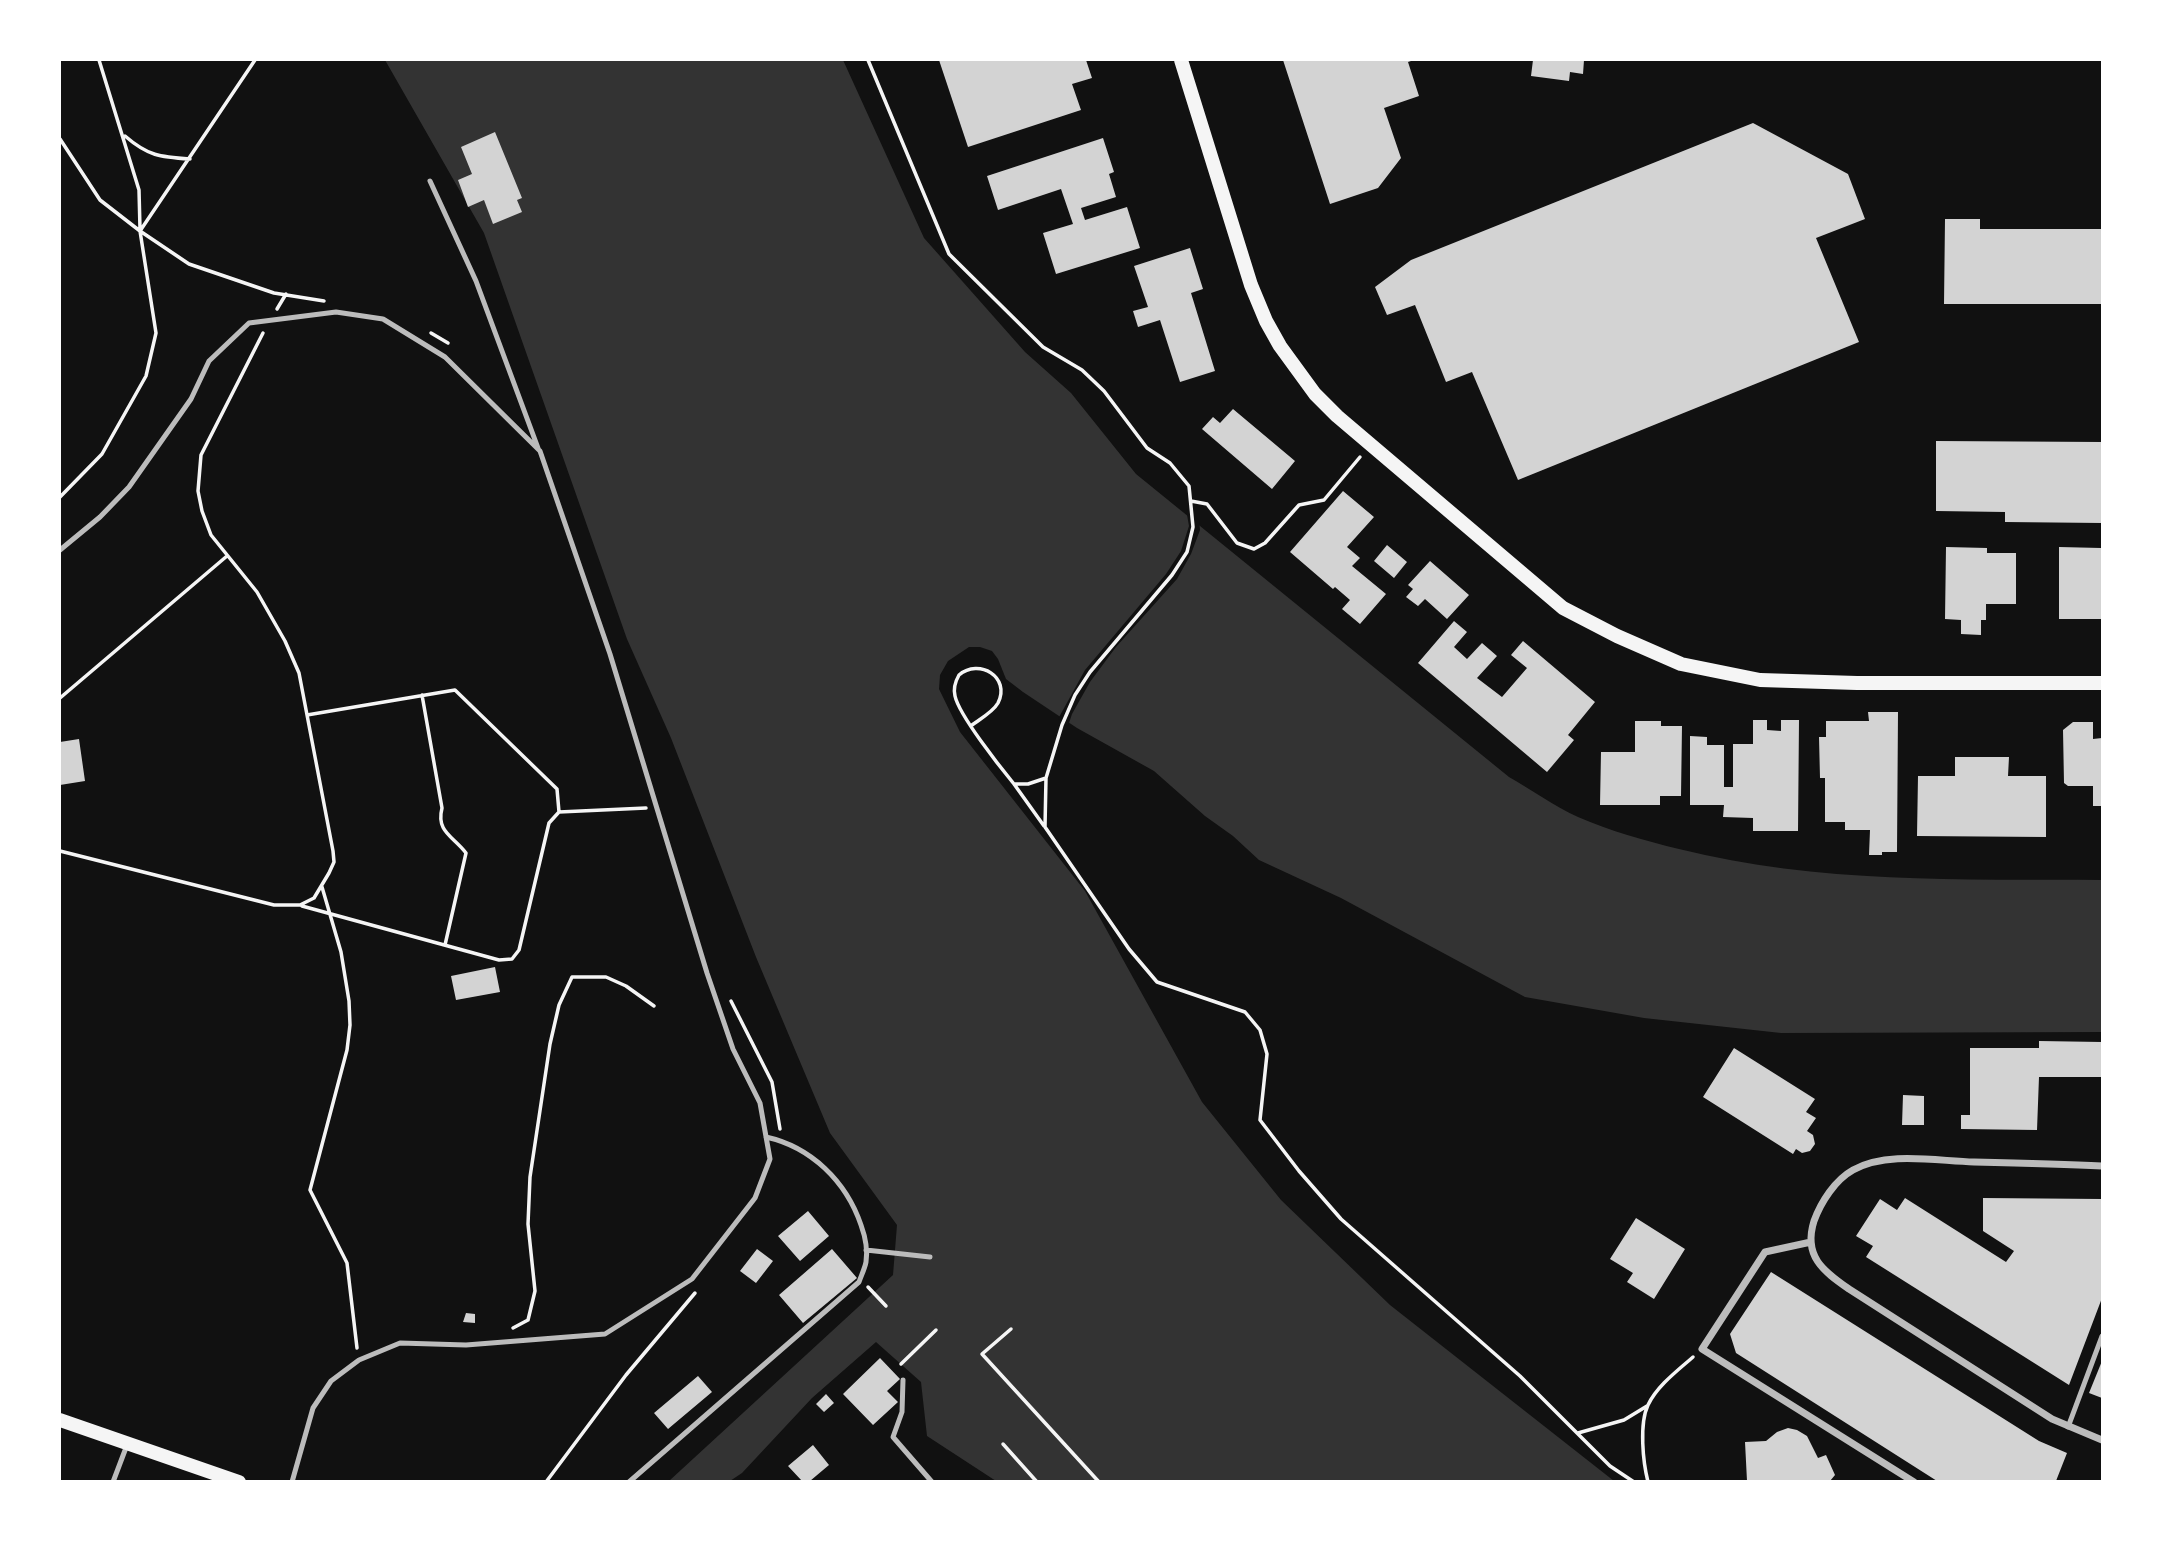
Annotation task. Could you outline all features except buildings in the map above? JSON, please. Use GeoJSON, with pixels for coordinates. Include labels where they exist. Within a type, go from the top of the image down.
{"type":"FeatureCollection","features":[{"type":"Feature","properties":{"kind":"main road"},"geometry":{"type":"LineString","coordinates":[[1181,60],[1239,248],[1266,321],[1280,346],[1315,394],[1337,416],[1563,607],[1618,636],[1681,664],[1760,680],[1857,683],[2102,683]]}},
{"type":"Feature","properties":{"kind":"main road"},"geometry":{"type":"LineString","coordinates":[[60,1420],[129,1441],[239,1482]]}},
{"type":"Feature","properties":{"kind":"street"},"geometry":{"type":"LineString","coordinates":[[2102,1166],[1901,1159],[1867,1165],[1852,1171],[1837,1183],[1826,1197],[1811,1231],[1814,1257],[1832,1278],[2068,1427],[2102,1440]]}},
{"type":"Feature","properties":{"kind":"street"},"geometry":{"type":"LineString","coordinates":[[1811,1242],[1765,1252],[1702,1349],[1914,1482]]}},
{"type":"Feature","properties":{"kind":"lane"},"geometry":{"type":"LineString","coordinates":[[292,1482],[313,1408],[331,1381],[359,1360],[400,1342],[466,1345],[605,1334],[692,1279],[755,1198],[770,1159],[760,1104],[733,1049],[610,654],[540,451],[476,281],[430,181]]}},
{"type":"Feature","properties":{"kind":"lane"},"geometry":{"type":"LineString","coordinates":[[60,550],[100,517],[129,488],[191,399],[209,361],[249,323],[336,312],[383,319],[445,357],[540,451]]}},
{"type":"Feature","properties":{"kind":"lane"},"geometry":{"type":"LineString","coordinates":[[629,1482],[859,1282],[866,1261],[866,1240],[856,1211],[839,1183],[808,1154],[780,1140],[766,1137]]}},
{"type":"Feature","properties":{"kind":"lane"},"geometry":{"type":"LineString","coordinates":[[866,1250],[930,1257]]}},
{"type":"Feature","properties":{"kind":"lane"},"geometry":{"type":"LineString","coordinates":[[2068,1427],[2102,1336]]}},
{"type":"Feature","properties":{"kind":"lane"},"geometry":{"type":"LineString","coordinates":[[903,1380],[902,1412],[893,1437],[932,1482]]}},
{"type":"Feature","properties":{"kind":"lane"},"geometry":{"type":"LineString","coordinates":[[113,1482],[129,1441]]}},
{"type":"Feature","properties":{"kind":"path"},"geometry":{"type":"LineString","coordinates":[[60,497],[102,454],[145,376],[156,333],[139,231],[139,190],[99,60]]}},
{"type":"Feature","properties":{"kind":"path"},"geometry":{"type":"LineString","coordinates":[[139,231],[255,60]]}},
{"type":"Feature","properties":{"kind":"path"},"geometry":{"type":"LineString","coordinates":[[868,60],[949,254],[1043,346],[1082,370],[1104,391],[1147,448],[1170,463],[1189,485],[1193,527],[1187,552],[1172,575],[1090,672],[1075,695],[1046,778],[1045,827]]}},
{"type":"Feature","properties":{"kind":"path"},"geometry":{"type":"LineString","coordinates":[[122,134],[142,150],[165,157],[190,159]]}},
{"type":"Feature","properties":{"kind":"path"},"geometry":{"type":"LineString","coordinates":[[60,139],[100,200],[139,231],[189,264],[286,294],[324,301]]}},
{"type":"Feature","properties":{"kind":"path"},"geometry":{"type":"LineString","coordinates":[[286,294],[205,448],[198,472],[198,491],[211,535],[257,592],[285,641],[299,673],[334,862],[314,898],[300,905]]}},
{"type":"Feature","properties":{"kind":"path"},"geometry":{"type":"LineString","coordinates":[[430,332],[451,345]]}},
{"type":"Feature","properties":{"kind":"path"},"geometry":{"type":"LineString","coordinates":[[1191,501],[1207,504],[1237,543],[1254,550],[1265,543],[1299,505],[1324,500],[1371,445]]}},
{"type":"Feature","properties":{"kind":"path"},"geometry":{"type":"LineString","coordinates":[[61,697],[227,556]]}},
{"type":"Feature","properties":{"kind":"path"},"geometry":{"type":"LineString","coordinates":[[972,725],[998,703],[1001,689],[996,675],[981,668],[964,670],[959,675],[954,688],[958,705],[972,725],[1014,784],[1045,827],[1129,949],[1157,982],[1245,1012],[1260,1030],[1267,1061],[1260,1120],[1299,1171],[1341,1219],[1520,1376],[1609,1466],[1634,1482]]}},
{"type":"Feature","properties":{"kind":"path"},"geometry":{"type":"LineString","coordinates":[[307,715],[455,690],[557,789],[559,812]]}},
{"type":"Feature","properties":{"kind":"path"},"geometry":{"type":"LineString","coordinates":[[422,695],[443,808],[440,819],[447,835],[466,853],[445,946]]}},
{"type":"Feature","properties":{"kind":"path"},"geometry":{"type":"LineString","coordinates":[[1014,784],[1028,784],[1046,778]]}},
{"type":"Feature","properties":{"kind":"path"},"geometry":{"type":"LineString","coordinates":[[60,851],[274,905],[300,905],[499,960],[512,958],[519,950],[549,823],[559,812],[657,808]]}},
{"type":"Feature","properties":{"kind":"path"},"geometry":{"type":"LineString","coordinates":[[322,887],[341,951],[350,1025],[310,1190],[347,1263],[359,1360]]}},
{"type":"Feature","properties":{"kind":"path"},"geometry":{"type":"LineString","coordinates":[[487,1343],[528,1320],[535,1291],[528,1224],[530,1177],[550,1044],[559,1005],[572,977],[606,977],[626,986],[654,1006]]}},
{"type":"Feature","properties":{"kind":"path"},"geometry":{"type":"LineString","coordinates":[[729,996],[772,1082],[780,1140]]}},
{"type":"Feature","properties":{"kind":"path"},"geometry":{"type":"LineString","coordinates":[[867,1286],[886,1306]]}},
{"type":"Feature","properties":{"kind":"path"},"geometry":{"type":"LineString","coordinates":[[546,1482],[626,1375],[697,1290]]}},
{"type":"Feature","properties":{"kind":"path"},"geometry":{"type":"LineString","coordinates":[[1011,1329],[982,1354],[1100,1482]]}},
{"type":"Feature","properties":{"kind":"path"},"geometry":{"type":"LineString","coordinates":[[901,1364],[936,1330]]}},
{"type":"Feature","properties":{"kind":"path"},"geometry":{"type":"LineString","coordinates":[[1578,1433],[1624,1420],[1647,1406],[1662,1385],[1702,1349]]}},
{"type":"Feature","properties":{"kind":"path"},"geometry":{"type":"LineString","coordinates":[[1647,1406],[1643,1440],[1648,1482]]}},
{"type":"Feature","properties":{"kind":"path"},"geometry":{"type":"LineString","coordinates":[[1003,1444],[1037,1482]]}},
{"type":"Feature","properties":{"kind":"shaded area"},"geometry":{"type":"Polygon","coordinates":[[[385,60],[843,60],[924,238],[1025,352],[1071,393],[1136,474],[1509,777],[1569,813],[1603,827],[1654,843],[1731,860],[1837,874],[1890,877],[2102,880],[2102,1032],[1781,1033],[1644,1018],[1525,997],[1341,898],[1259,860],[1154,771],[1077,728],[1006,679],[992,651],[969,647],[948,661],[940,675],[939,689],[960,732],[1085,891],[1202,1102],[1281,1200],[1390,1305],[1614,1481],[996,1481],[927,1436],[921,1382],[876,1342],[812,1398],[742,1473],[730,1481],[669,1481],[893,1275],[897,1225],[830,1133],[756,957],[671,738],[627,639],[484,233],[385,60]]]}},
{"type":"Feature","properties":{"kind":"pier"},"geometry":{"type":"Polygon","coordinates":[[[1186,509],[1199,520],[1200,530],[1191,554],[1177,579],[1116,647],[1090,682],[1068,726],[1058,719],[1085,670],[1166,574],[1181,551],[1189,526],[1186,509]]]}}]}
